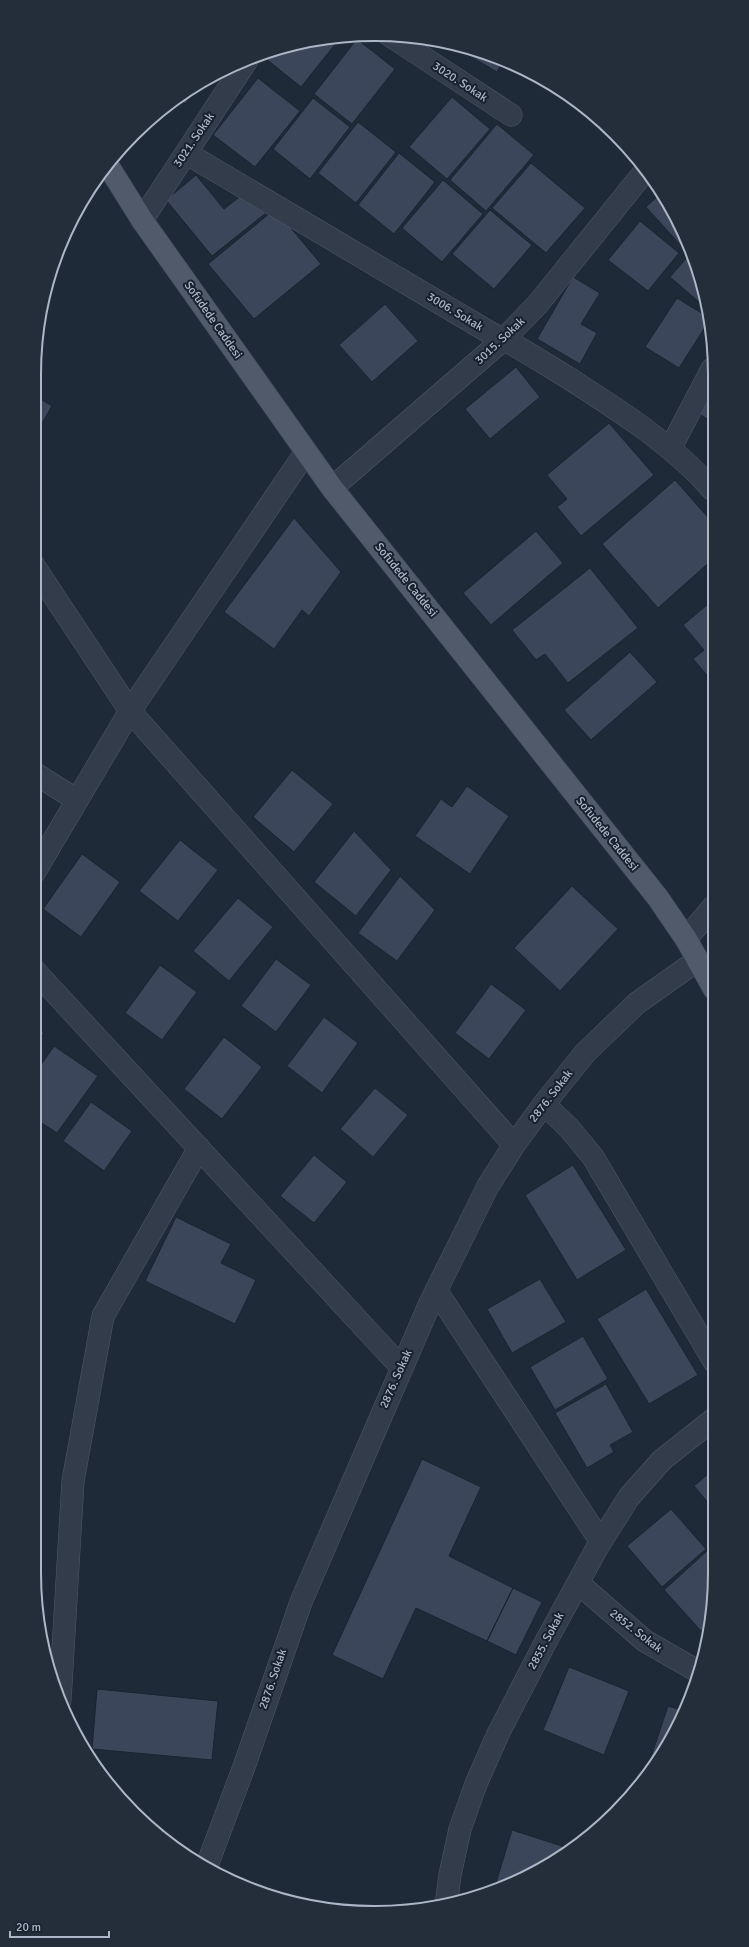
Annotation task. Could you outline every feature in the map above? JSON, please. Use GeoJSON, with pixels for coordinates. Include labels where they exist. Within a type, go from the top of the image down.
{"type":"FeatureCollection","features":[{"type":"Feature","properties":{"kind":"main road","name":"Sofudede Caddesi"},"geometry":{"type":"LineString","coordinates":[[111,170],[142,220],[332,488],[658,898],[686,939],[708,978]]}},
{"type":"Feature","properties":{"kind":"street","name":"3020. Sokak"},"geometry":{"type":"LineString","coordinates":[[400,42],[511,115]]}},
{"type":"Feature","properties":{"kind":"street","name":"3021. Sokak"},"geometry":{"type":"LineString","coordinates":[[142,220],[241,69]]}},
{"type":"Feature","properties":{"kind":"street","name":"3006. Sokak"},"geometry":{"type":"LineString","coordinates":[[186,153],[504,339],[627,415],[708,481]]}},
{"type":"Feature","properties":{"kind":"street","name":"3015. Sokak"},"geometry":{"type":"LineString","coordinates":[[332,488],[504,339],[537,305],[641,174]]}},
{"type":"Feature","properties":{"kind":"street"},"geometry":{"type":"LineString","coordinates":[[670,449],[708,377]]}},
{"type":"Feature","properties":{"kind":"street"},"geometry":{"type":"LineString","coordinates":[[41,861],[130,711],[306,452]]}},
{"type":"Feature","properties":{"kind":"street"},"geometry":{"type":"LineString","coordinates":[[41,577],[130,711],[514,1146]]}},
{"type":"Feature","properties":{"kind":"street"},"geometry":{"type":"LineString","coordinates":[[41,777],[77,800]]}},
{"type":"Feature","properties":{"kind":"street"},"geometry":{"type":"LineString","coordinates":[[686,939],[708,913]]}},
{"type":"Feature","properties":{"kind":"street","name":"2876. Sokak"},"geometry":{"type":"LineString","coordinates":[[209,1861],[245,1764],[300,1602],[401,1367],[436,1290],[488,1186],[544,1104],[585,1054],[637,1003],[698,960]]}},
{"type":"Feature","properties":{"kind":"street"},"geometry":{"type":"LineString","coordinates":[[41,978],[401,1367]]}},
{"type":"Feature","properties":{"kind":"street"},"geometry":{"type":"LineString","coordinates":[[544,1104],[569,1128],[593,1157],[708,1353]]}},
{"type":"Feature","properties":{"kind":"street"},"geometry":{"type":"LineString","coordinates":[[61,1685],[73,1481],[103,1316],[199,1148]]}},
{"type":"Feature","properties":{"kind":"street"},"geometry":{"type":"LineString","coordinates":[[436,1290],[601,1542]]}},
{"type":"Feature","properties":{"kind":"street","name":"2855. Sokak"},"geometry":{"type":"LineString","coordinates":[[447,1898],[450,1875],[460,1829],[476,1784],[498,1734],[578,1583],[629,1497],[662,1460],[708,1424]]}},
{"type":"Feature","properties":{"kind":"street","name":"2852. Sokak"},"geometry":{"type":"LineString","coordinates":[[578,1583],[645,1641],[694,1669]]}},
{"type":"Feature","properties":{"kind":"building"},"geometry":{"type":"Polygon","coordinates":[[[355,42],[360,42],[395,69],[352,124],[314,94],[355,42]]]}},
{"type":"Feature","properties":{"kind":"building"},"geometry":{"type":"Polygon","coordinates":[[[336,44],[301,87],[266,59],[309,47],[336,44]]]}},
{"type":"Feature","properties":{"kind":"building"},"geometry":{"type":"Polygon","coordinates":[[[466,54],[501,66],[497,72],[466,54]]]}},
{"type":"Feature","properties":{"kind":"building"},"geometry":{"type":"Polygon","coordinates":[[[258,78],[300,111],[255,167],[213,135],[258,78]]]}},
{"type":"Feature","properties":{"kind":"building"},"geometry":{"type":"Polygon","coordinates":[[[192,95],[185,104],[182,102],[192,95]]]}},
{"type":"Feature","properties":{"kind":"building"},"geometry":{"type":"Polygon","coordinates":[[[452,97],[490,129],[447,179],[409,147],[452,97]]]}},
{"type":"Feature","properties":{"kind":"building"},"geometry":{"type":"Polygon","coordinates":[[[313,98],[350,127],[310,179],[273,149],[313,98]]]}},
{"type":"Feature","properties":{"kind":"building"},"geometry":{"type":"Polygon","coordinates":[[[358,122],[396,152],[356,203],[318,173],[358,122]]]}},
{"type":"Feature","properties":{"kind":"building"},"geometry":{"type":"Polygon","coordinates":[[[497,124],[534,155],[486,211],[450,180],[497,124]]]}},
{"type":"Feature","properties":{"kind":"building"},"geometry":{"type":"Polygon","coordinates":[[[399,153],[435,182],[394,234],[358,205],[399,153]]]}},
{"type":"Feature","properties":{"kind":"building"},"geometry":{"type":"Polygon","coordinates":[[[531,163],[585,208],[546,253],[492,208],[531,163]]]}},
{"type":"Feature","properties":{"kind":"building"},"geometry":{"type":"Polygon","coordinates":[[[196,175],[224,209],[247,191],[266,213],[212,256],[166,200],[196,175]]]}},
{"type":"Feature","properties":{"kind":"building"},"geometry":{"type":"Polygon","coordinates":[[[443,180],[483,214],[442,262],[402,228],[443,180]]]}},
{"type":"Feature","properties":{"kind":"building"},"geometry":{"type":"Polygon","coordinates":[[[657,197],[674,227],[684,248],[646,207],[657,197]]]}},
{"type":"Feature","properties":{"kind":"building"},"geometry":{"type":"Polygon","coordinates":[[[275,209],[321,264],[254,319],[208,264],[275,209]]]}},
{"type":"Feature","properties":{"kind":"building"},"geometry":{"type":"Polygon","coordinates":[[[490,210],[532,245],[494,289],[452,254],[490,210]]]}},
{"type":"Feature","properties":{"kind":"building"},"geometry":{"type":"Polygon","coordinates":[[[640,221],[679,253],[648,291],[608,260],[640,221]]]}},
{"type":"Feature","properties":{"kind":"building"},"geometry":{"type":"Polygon","coordinates":[[[687,258],[701,303],[670,277],[687,258]]]}},
{"type":"Feature","properties":{"kind":"building"},"geometry":{"type":"Polygon","coordinates":[[[573,277],[600,293],[581,324],[597,333],[580,364],[537,339],[573,277]]]}},
{"type":"Feature","properties":{"kind":"building"},"geometry":{"type":"Polygon","coordinates":[[[677,298],[703,314],[705,328],[679,368],[645,347],[677,298]]]}},
{"type":"Feature","properties":{"kind":"building"},"geometry":{"type":"Polygon","coordinates":[[[385,304],[418,341],[372,382],[339,345],[385,304]]]}},
{"type":"Feature","properties":{"kind":"building"},"geometry":{"type":"Polygon","coordinates":[[[516,367],[540,397],[490,439],[465,409],[516,367]]]}},
{"type":"Feature","properties":{"kind":"building"},"geometry":{"type":"Polygon","coordinates":[[[708,391],[708,420],[696,412],[708,391]]]}},
{"type":"Feature","properties":{"kind":"building"},"geometry":{"type":"Polygon","coordinates":[[[41,399],[52,406],[41,425],[41,399]]]}},
{"type":"Feature","properties":{"kind":"building"},"geometry":{"type":"Polygon","coordinates":[[[609,423],[654,475],[581,536],[557,507],[567,499],[547,475],[609,423]]]}},
{"type":"Feature","properties":{"kind":"building"},"geometry":{"type":"Polygon","coordinates":[[[675,480],[708,517],[708,563],[658,608],[602,544],[675,480]]]}},
{"type":"Feature","properties":{"kind":"building"},"geometry":{"type":"Polygon","coordinates":[[[294,518],[341,572],[309,616],[302,610],[274,649],[224,612],[294,518]]]}},
{"type":"Feature","properties":{"kind":"building"},"geometry":{"type":"Polygon","coordinates":[[[536,531],[563,563],[491,625],[463,593],[536,531]]]}},
{"type":"Feature","properties":{"kind":"building"},"geometry":{"type":"Polygon","coordinates":[[[590,568],[638,628],[568,683],[545,654],[536,660],[512,630],[590,568]]]}},
{"type":"Feature","properties":{"kind":"building"},"geometry":{"type":"Polygon","coordinates":[[[708,604],[708,676],[693,659],[704,650],[683,625],[708,604]]]}},
{"type":"Feature","properties":{"kind":"building"},"geometry":{"type":"Polygon","coordinates":[[[630,652],[657,682],[591,740],[564,710],[630,652]]]}},
{"type":"Feature","properties":{"kind":"building"},"geometry":{"type":"Polygon","coordinates":[[[292,770],[333,804],[294,852],[253,817],[292,770]]]}},
{"type":"Feature","properties":{"kind":"building"},"geometry":{"type":"Polygon","coordinates":[[[467,786],[509,816],[470,874],[415,836],[441,799],[452,807],[467,786]]]}},
{"type":"Feature","properties":{"kind":"building"},"geometry":{"type":"Polygon","coordinates":[[[354,831],[391,870],[356,916],[314,882],[354,831]]]}},
{"type":"Feature","properties":{"kind":"building"},"geometry":{"type":"Polygon","coordinates":[[[180,840],[218,870],[178,921],[139,891],[180,840]]]}},
{"type":"Feature","properties":{"kind":"building"},"geometry":{"type":"Polygon","coordinates":[[[82,854],[120,882],[81,937],[43,909],[82,854]]]}},
{"type":"Feature","properties":{"kind":"building"},"geometry":{"type":"Polygon","coordinates":[[[400,876],[435,910],[397,961],[358,933],[400,876]]]}},
{"type":"Feature","properties":{"kind":"building"},"geometry":{"type":"Polygon","coordinates":[[[572,886],[618,929],[560,991],[514,948],[572,886]]]}},
{"type":"Feature","properties":{"kind":"building"},"geometry":{"type":"Polygon","coordinates":[[[238,898],[273,927],[229,981],[193,951],[238,898]]]}},
{"type":"Feature","properties":{"kind":"building"},"geometry":{"type":"Polygon","coordinates":[[[276,959],[311,985],[276,1032],[241,1006],[276,959]]]}},
{"type":"Feature","properties":{"kind":"building"},"geometry":{"type":"Polygon","coordinates":[[[160,965],[197,992],[162,1040],[125,1013],[160,965]]]}},
{"type":"Feature","properties":{"kind":"building"},"geometry":{"type":"Polygon","coordinates":[[[491,984],[526,1010],[489,1059],[455,1033],[491,984]]]}},
{"type":"Feature","properties":{"kind":"building"},"geometry":{"type":"Polygon","coordinates":[[[324,1017],[358,1043],[322,1093],[287,1066],[324,1017]]]}},
{"type":"Feature","properties":{"kind":"building"},"geometry":{"type":"Polygon","coordinates":[[[41,1031],[44,1033],[41,1038],[41,1031]]]}},
{"type":"Feature","properties":{"kind":"building"},"geometry":{"type":"Polygon","coordinates":[[[224,1037],[262,1067],[222,1119],[184,1089],[224,1037]]]}},
{"type":"Feature","properties":{"kind":"building"},"geometry":{"type":"Polygon","coordinates":[[[54,1046],[98,1076],[57,1133],[41,1123],[41,1065],[54,1046]]]}},
{"type":"Feature","properties":{"kind":"building"},"geometry":{"type":"Polygon","coordinates":[[[375,1088],[408,1115],[373,1157],[340,1129],[375,1088]]]}},
{"type":"Feature","properties":{"kind":"building"},"geometry":{"type":"Polygon","coordinates":[[[91,1102],[132,1131],[104,1171],[63,1141],[91,1102]]]}},
{"type":"Feature","properties":{"kind":"building"},"geometry":{"type":"Polygon","coordinates":[[[314,1155],[347,1182],[314,1223],[280,1196],[314,1155]]]}},
{"type":"Feature","properties":{"kind":"building"},"geometry":{"type":"Polygon","coordinates":[[[573,1165],[626,1250],[577,1280],[525,1195],[573,1165]]]}},
{"type":"Feature","properties":{"kind":"building"},"geometry":{"type":"Polygon","coordinates":[[[176,1217],[231,1244],[221,1263],[256,1280],[235,1324],[145,1281],[176,1217]]]}},
{"type":"Feature","properties":{"kind":"building"},"geometry":{"type":"Polygon","coordinates":[[[540,1279],[566,1322],[512,1353],[487,1309],[540,1279]]]}},
{"type":"Feature","properties":{"kind":"building"},"geometry":{"type":"Polygon","coordinates":[[[646,1289],[698,1375],[649,1404],[597,1319],[646,1289]]]}},
{"type":"Feature","properties":{"kind":"building"},"geometry":{"type":"Polygon","coordinates":[[[583,1336],[608,1379],[555,1410],[530,1367],[583,1336]]]}},
{"type":"Feature","properties":{"kind":"building"},"geometry":{"type":"Polygon","coordinates":[[[606,1384],[633,1432],[610,1445],[614,1452],[587,1468],[555,1413],[606,1384]]]}},
{"type":"Feature","properties":{"kind":"building"},"geometry":{"type":"Polygon","coordinates":[[[422,1459],[481,1487],[449,1556],[513,1588],[487,1641],[416,1608],[383,1679],[332,1655],[422,1459]]]}},
{"type":"Feature","properties":{"kind":"building"},"geometry":{"type":"Polygon","coordinates":[[[708,1474],[708,1503],[694,1486],[708,1474]]]}},
{"type":"Feature","properties":{"kind":"building"},"geometry":{"type":"Polygon","coordinates":[[[671,1509],[706,1549],[662,1587],[627,1546],[671,1509]]]}},
{"type":"Feature","properties":{"kind":"building"},"geometry":{"type":"Polygon","coordinates":[[[707,1551],[708,1552],[707,1594],[703,1629],[701,1631],[664,1590],[707,1551]]]}},
{"type":"Feature","properties":{"kind":"building"},"geometry":{"type":"Polygon","coordinates":[[[513,1588],[542,1602],[516,1655],[487,1641],[513,1588]]]}},
{"type":"Feature","properties":{"kind":"building"},"geometry":{"type":"Polygon","coordinates":[[[569,1667],[629,1691],[604,1755],[543,1730],[569,1667]]]}},
{"type":"Feature","properties":{"kind":"building"},"geometry":{"type":"Polygon","coordinates":[[[97,1689],[218,1701],[212,1760],[92,1749],[97,1689]]]}},
{"type":"Feature","properties":{"kind":"building"},"geometry":{"type":"Polygon","coordinates":[[[668,1706],[679,1709],[674,1720],[650,1761],[668,1706]]]}},
{"type":"Feature","properties":{"kind":"building"},"geometry":{"type":"Polygon","coordinates":[[[512,1830],[564,1847],[522,1872],[496,1883],[512,1830]]]}}]}
